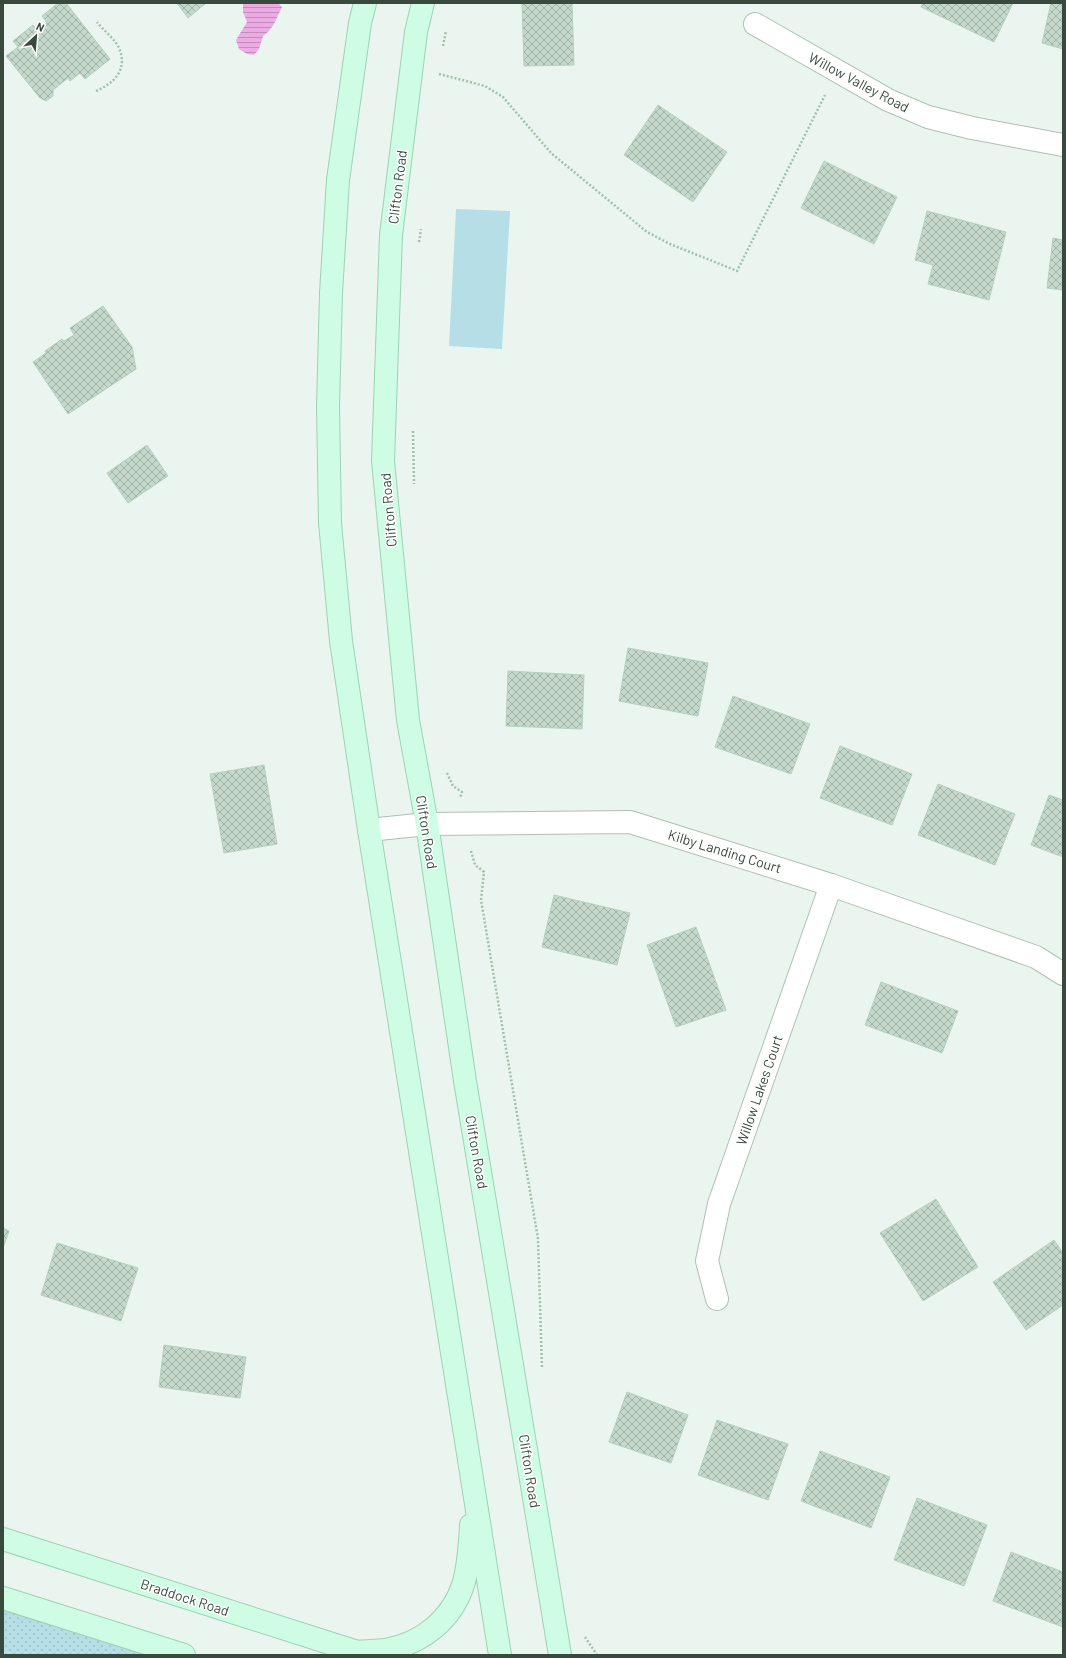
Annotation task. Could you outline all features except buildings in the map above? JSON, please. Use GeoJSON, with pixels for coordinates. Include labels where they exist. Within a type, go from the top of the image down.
{"type":"FeatureCollection","features":[{"type":"Feature","properties":{"kind":"main road"},"geometry":{"type":"LineString","coordinates":[[365,3],[360,23],[338,180],[330,293],[328,406],[330,523],[341,641],[369,830],[500,1655]]}},
{"type":"Feature","properties":{"kind":"main road","name":"Clifton Road"},"geometry":{"type":"LineString","coordinates":[[423,3],[416,32],[391,235],[383,461],[408,720],[427,824],[465,1081],[560,1655]]}},
{"type":"Feature","properties":{"kind":"main road"},"geometry":{"type":"LineString","coordinates":[[362,1653],[400,1646],[418,1639],[436,1627],[446,1617],[464,1582],[469,1552],[474,1484]]}},
{"type":"Feature","properties":{"kind":"main road","name":"Braddock Road"},"geometry":{"type":"LineString","coordinates":[[3,1539],[362,1653]]}},
{"type":"Feature","properties":{"kind":"main road"},"geometry":{"type":"LineString","coordinates":[[3,1598],[184,1655]]}},
{"type":"Feature","properties":{"kind":"street","name":"Willow Valley Road"},"geometry":{"type":"LineString","coordinates":[[755,24],[888,100],[928,117],[972,128],[1063,146]]}},
{"type":"Feature","properties":{"kind":"street","name":"Kilby Landing Court"},"geometry":{"type":"LineString","coordinates":[[369,830],[427,824],[630,822],[831,884],[1036,957],[1063,974]]}},
{"type":"Feature","properties":{"kind":"street","name":"Willow Lakes Court"},"geometry":{"type":"LineString","coordinates":[[717,1299],[707,1261],[719,1204],[831,884]]}},
{"type":"Feature","properties":{"kind":"path"},"geometry":{"type":"LineString","coordinates":[[96,22],[119,47],[122,63],[116,78],[107,86],[96,90]]}},
{"type":"Feature","properties":{"kind":"path"},"geometry":{"type":"LineString","coordinates":[[439,74],[486,86],[503,97],[551,153],[647,232],[670,244],[737,271],[838,72]]}},
{"type":"Feature","properties":{"kind":"shaded area"},"geometry":{"type":"Polygon","coordinates":[[[243,3],[278,3],[282,7],[274,24],[263,36],[259,49],[254,55],[247,54],[239,49],[236,40],[247,22],[243,12],[243,3]]]}},
{"type":"Feature","properties":{"kind":"shaded area"},"geometry":{"type":"Polygon","coordinates":[[[456,209],[510,211],[502,349],[449,346],[456,209]]]}},
{"type":"Feature","properties":{"kind":"shaded area"},"geometry":{"type":"Polygon","coordinates":[[[3,1598],[171,1655],[3,1655],[3,1598]]]}}]}
